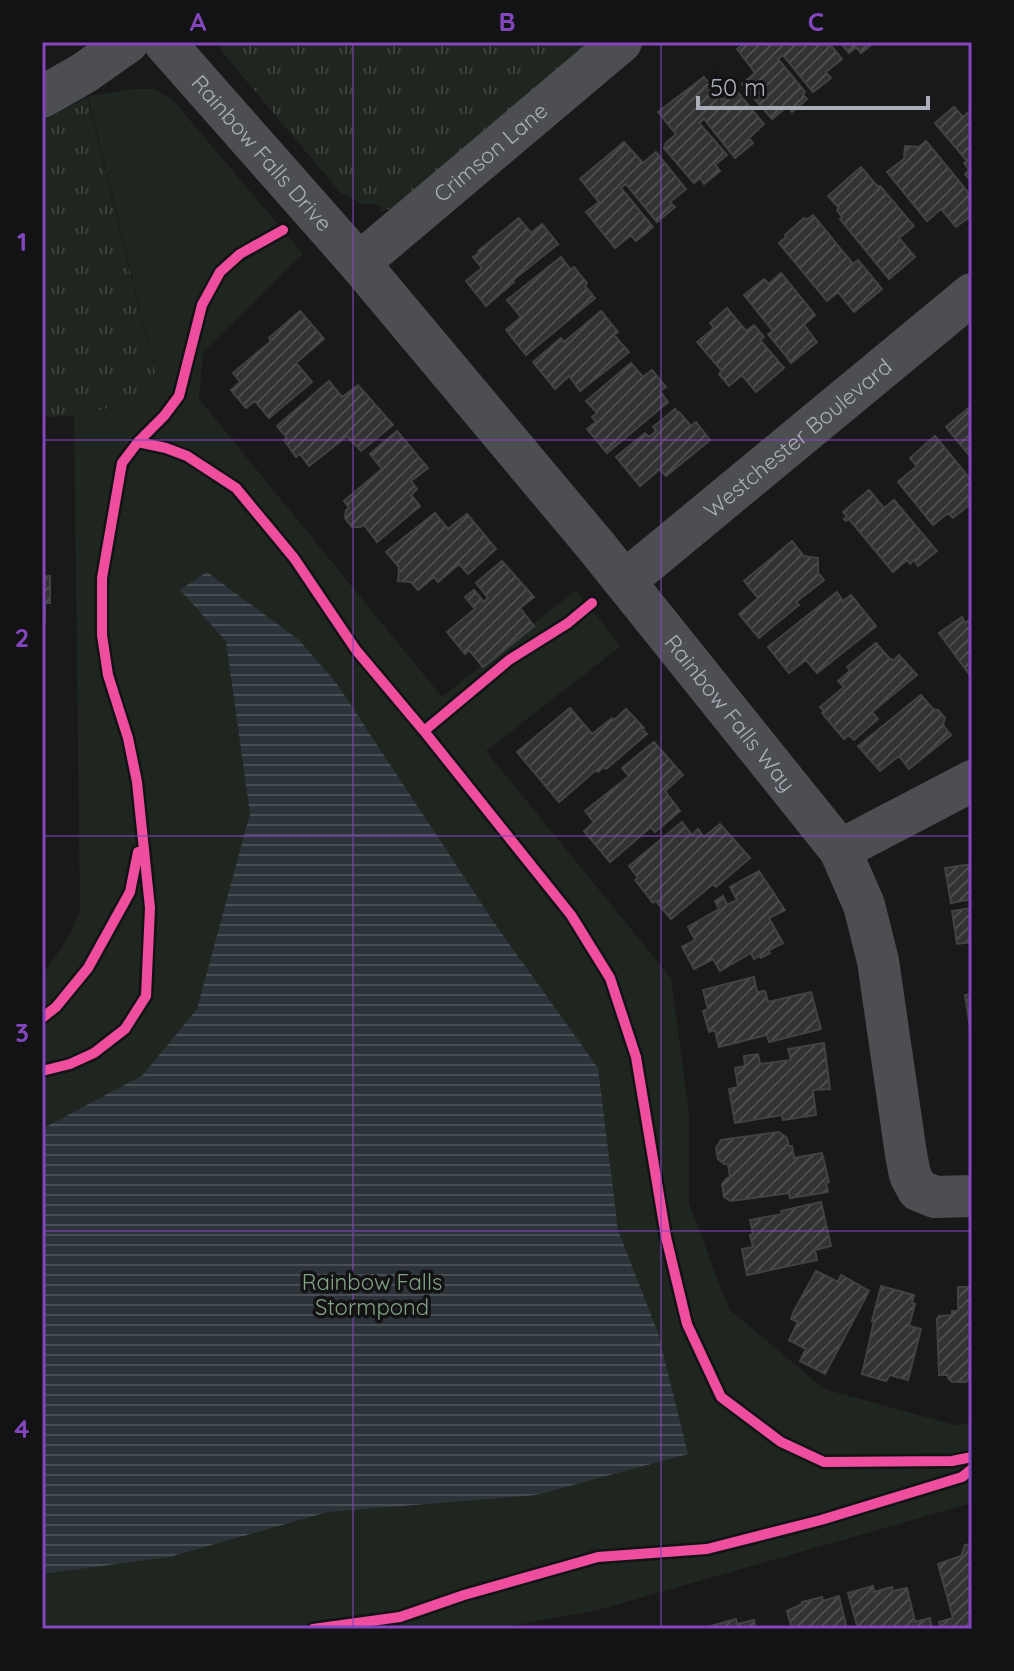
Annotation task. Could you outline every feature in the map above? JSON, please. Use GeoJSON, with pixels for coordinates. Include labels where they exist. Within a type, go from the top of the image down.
{"type":"FeatureCollection","features":[{"type":"Feature","properties":{"kind":"street"},"geometry":{"type":"LineString","coordinates":[[42,97],[84,73],[128,42]]}},
{"type":"Feature","properties":{"kind":"street","name":"Rainbow Falls Drive"},"geometry":{"type":"LineString","coordinates":[[164,42],[359,263]]}},
{"type":"Feature","properties":{"kind":"street","name":"Crimson Lane"},"geometry":{"type":"LineString","coordinates":[[359,263],[621,42]]}},
{"type":"Feature","properties":{"kind":"street","name":"Rainbow Falls Way"},"geometry":{"type":"LineString","coordinates":[[359,263],[625,581],[840,850],[864,905],[878,961],[910,1175],[918,1190],[935,1197],[972,1196]]}},
{"type":"Feature","properties":{"kind":"street","name":"Westchester Boulevard"},"geometry":{"type":"LineString","coordinates":[[625,581],[972,294]]}},
{"type":"Feature","properties":{"kind":"street"},"geometry":{"type":"LineString","coordinates":[[840,850],[972,781]]}},
{"type":"Feature","properties":{"kind":"green space"},"geometry":{"type":"Polygon","coordinates":[[[220,42],[591,42],[397,207],[382,211],[380,205],[364,204],[341,193],[222,52],[220,42]]]}},
{"type":"Feature","properties":{"kind":"green space","name":"Rainbow Falls Stormpond"},"geometry":{"type":"Polygon","coordinates":[[[154,89],[172,99],[303,254],[203,352],[199,399],[442,697],[576,590],[621,646],[486,751],[671,978],[689,1113],[689,1203],[729,1309],[824,1389],[955,1425],[972,1423],[972,1503],[598,1610],[494,1629],[42,1629],[42,976],[70,935],[80,911],[74,416],[128,404],[158,383],[88,96],[154,89]]]}},
{"type":"Feature","properties":{"kind":"green space"},"geometry":{"type":"Polygon","coordinates":[[[87,97],[158,384],[128,404],[74,416],[42,417],[42,121],[87,97]]]}},
{"type":"Feature","properties":{"kind":"shaded area"},"geometry":{"type":"Polygon","coordinates":[[[207,572],[299,640],[337,684],[495,924],[598,1068],[618,1230],[658,1333],[688,1454],[536,1495],[328,1512],[169,1557],[42,1574],[42,1129],[143,1075],[197,1009],[250,814],[226,641],[180,590],[207,572]]]}},
{"type":"Feature","properties":{"kind":"building"},"geometry":{"type":"Polygon","coordinates":[[[746,42],[828,42],[842,59],[826,72],[831,78],[813,92],[783,55],[778,59],[805,92],[803,94],[807,99],[792,112],[788,106],[772,119],[742,84],[755,73],[737,49],[746,42]]]}},
{"type":"Feature","properties":{"kind":"building"},"geometry":{"type":"Polygon","coordinates":[[[840,42],[875,42],[861,53],[856,47],[849,53],[840,42]]]}},
{"type":"Feature","properties":{"kind":"building"},"geometry":{"type":"Polygon","coordinates":[[[704,77],[722,100],[735,89],[764,124],[749,138],[753,143],[735,158],[704,119],[699,123],[727,155],[715,165],[720,171],[704,184],[700,178],[694,183],[664,148],[676,134],[658,112],[704,77]]]}},
{"type":"Feature","properties":{"kind":"building"},"geometry":{"type":"Polygon","coordinates":[[[954,107],[963,117],[972,109],[972,183],[965,174],[969,170],[964,163],[967,161],[935,123],[954,107]]]}},
{"type":"Feature","properties":{"kind":"building"},"geometry":{"type":"Polygon","coordinates":[[[926,141],[972,197],[972,215],[956,227],[941,209],[927,221],[887,172],[904,159],[905,146],[919,147],[926,141]]]}},
{"type":"Feature","properties":{"kind":"building"},"geometry":{"type":"Polygon","coordinates":[[[624,142],[643,163],[656,152],[686,189],[670,202],[675,207],[657,222],[626,184],[621,188],[653,227],[636,241],[631,235],[615,248],[586,212],[599,202],[580,179],[624,142]]]}},
{"type":"Feature","properties":{"kind":"building"},"geometry":{"type":"Polygon","coordinates":[[[861,167],[914,226],[899,238],[915,257],[889,279],[840,219],[839,208],[828,196],[861,167]]]}},
{"type":"Feature","properties":{"kind":"building"},"geometry":{"type":"Polygon","coordinates":[[[813,215],[853,264],[858,260],[882,289],[854,312],[838,292],[827,301],[779,243],[804,218],[806,220],[813,215]]]}},
{"type":"Feature","properties":{"kind":"building"},"geometry":{"type":"Polygon","coordinates":[[[519,218],[531,233],[542,224],[558,244],[486,306],[466,281],[482,268],[473,257],[519,218]]]}},
{"type":"Feature","properties":{"kind":"building"},"geometry":{"type":"Polygon","coordinates":[[[561,257],[571,270],[574,267],[595,298],[526,355],[506,330],[521,317],[507,300],[561,257]]]}},
{"type":"Feature","properties":{"kind":"building"},"geometry":{"type":"Polygon","coordinates":[[[781,273],[815,315],[804,325],[817,342],[791,363],[787,353],[785,355],[768,334],[773,331],[744,295],[764,279],[769,284],[781,273]]]}},
{"type":"Feature","properties":{"kind":"building"},"geometry":{"type":"Polygon","coordinates":[[[727,308],[746,331],[754,325],[764,337],[760,340],[784,368],[756,392],[742,375],[729,386],[719,374],[722,371],[697,342],[714,328],[710,323],[727,308]]]}},
{"type":"Feature","properties":{"kind":"building"},"geometry":{"type":"Polygon","coordinates":[[[300,311],[324,339],[296,363],[312,382],[269,418],[255,401],[246,408],[231,390],[240,382],[233,373],[300,311]]]}},
{"type":"Feature","properties":{"kind":"building"},"geometry":{"type":"Polygon","coordinates":[[[601,311],[618,332],[614,335],[629,352],[580,391],[569,376],[555,389],[533,362],[561,338],[564,342],[601,311]]]}},
{"type":"Feature","properties":{"kind":"building"},"geometry":{"type":"Polygon","coordinates":[[[631,363],[643,377],[652,370],[666,387],[660,391],[668,402],[607,453],[587,429],[596,422],[592,417],[597,413],[586,401],[631,363]]]}},
{"type":"Feature","properties":{"kind":"building"},"geometry":{"type":"Polygon","coordinates":[[[329,381],[342,397],[358,385],[393,425],[361,451],[347,436],[309,466],[300,454],[296,457],[277,426],[329,381]]]}},
{"type":"Feature","properties":{"kind":"building"},"geometry":{"type":"Polygon","coordinates":[[[972,405],[972,452],[969,455],[946,427],[972,405]]]}},
{"type":"Feature","properties":{"kind":"building"},"geometry":{"type":"Polygon","coordinates":[[[675,409],[691,426],[696,422],[710,440],[666,476],[660,469],[640,486],[616,457],[645,433],[649,437],[656,431],[653,427],[675,409]]]}},
{"type":"Feature","properties":{"kind":"building"},"geometry":{"type":"Polygon","coordinates":[[[397,431],[428,468],[411,481],[417,489],[411,495],[420,506],[377,542],[364,525],[352,527],[345,518],[349,508],[344,501],[382,469],[370,454],[397,431]]]}},
{"type":"Feature","properties":{"kind":"building"},"geometry":{"type":"Polygon","coordinates":[[[935,436],[972,481],[972,499],[953,518],[948,513],[933,525],[898,482],[917,466],[910,458],[935,436]]]}},
{"type":"Feature","properties":{"kind":"building"},"geometry":{"type":"Polygon","coordinates":[[[869,490],[884,508],[894,500],[937,551],[918,566],[914,560],[910,564],[907,560],[893,572],[849,519],[844,519],[847,516],[843,512],[869,490]]]}},
{"type":"Feature","properties":{"kind":"building"},"geometry":{"type":"Polygon","coordinates":[[[435,513],[448,529],[467,514],[496,549],[468,574],[459,564],[438,582],[434,577],[418,590],[411,582],[398,581],[399,567],[386,552],[435,513]]]}},
{"type":"Feature","properties":{"kind":"building"},"geometry":{"type":"Polygon","coordinates":[[[792,541],[804,556],[818,558],[818,573],[824,580],[759,638],[739,614],[758,598],[744,581],[792,541]]]}},
{"type":"Feature","properties":{"kind":"building"},"geometry":{"type":"Polygon","coordinates":[[[502,561],[534,597],[520,608],[534,626],[483,667],[469,650],[465,654],[447,632],[475,609],[465,597],[474,590],[484,602],[488,598],[476,583],[502,561]]]}},
{"type":"Feature","properties":{"kind":"building"},"geometry":{"type":"Polygon","coordinates":[[[50,576],[50,603],[45,603],[45,622],[42,622],[42,577],[50,576]]]}},
{"type":"Feature","properties":{"kind":"building"},"geometry":{"type":"Polygon","coordinates":[[[837,592],[843,601],[851,595],[876,626],[817,673],[806,660],[789,673],[768,647],[837,592]]]}},
{"type":"Feature","properties":{"kind":"building"},"geometry":{"type":"Polygon","coordinates":[[[962,617],[965,623],[972,618],[972,678],[939,633],[962,617]]]}},
{"type":"Feature","properties":{"kind":"building"},"geometry":{"type":"Polygon","coordinates":[[[876,643],[890,659],[894,660],[899,655],[917,675],[872,712],[878,719],[854,740],[849,735],[844,739],[820,707],[844,687],[838,681],[850,671],[847,667],[876,643]]]}},
{"type":"Feature","properties":{"kind":"building"},"geometry":{"type":"Polygon","coordinates":[[[921,695],[945,718],[943,725],[951,735],[909,769],[899,756],[880,771],[858,746],[921,695]]]}},
{"type":"Feature","properties":{"kind":"building"},"geometry":{"type":"Polygon","coordinates":[[[570,708],[592,734],[626,709],[647,734],[606,769],[596,770],[559,802],[517,752],[570,708]]]}},
{"type":"Feature","properties":{"kind":"building"},"geometry":{"type":"Polygon","coordinates":[[[654,742],[683,775],[665,791],[680,811],[655,832],[651,827],[610,862],[584,831],[594,822],[585,811],[629,776],[622,768],[654,742]]]}},
{"type":"Feature","properties":{"kind":"building"},"geometry":{"type":"Polygon","coordinates":[[[682,822],[692,835],[698,829],[704,837],[720,824],[750,858],[671,919],[656,901],[653,903],[635,880],[638,878],[629,866],[682,822]]]}},
{"type":"Feature","properties":{"kind":"building"},"geometry":{"type":"Polygon","coordinates":[[[972,864],[972,899],[951,903],[945,868],[972,864]]]}},
{"type":"Feature","properties":{"kind":"building"},"geometry":{"type":"Polygon","coordinates":[[[759,871],[785,910],[769,918],[783,943],[761,958],[754,959],[751,953],[720,971],[713,959],[694,969],[682,947],[695,940],[688,927],[719,909],[715,901],[723,896],[727,905],[737,900],[730,887],[759,871]]]}},
{"type":"Feature","properties":{"kind":"building"},"geometry":{"type":"Polygon","coordinates":[[[972,908],[972,942],[957,944],[952,911],[972,908]]]}},
{"type":"Feature","properties":{"kind":"building"},"geometry":{"type":"Polygon","coordinates":[[[754,977],[757,992],[765,991],[768,1002],[811,992],[821,1029],[769,1042],[767,1035],[719,1047],[715,1030],[709,1032],[703,1011],[708,1009],[703,990],[754,977]]]}},
{"type":"Feature","properties":{"kind":"building"},"geometry":{"type":"Polygon","coordinates":[[[972,994],[972,1027],[970,1028],[965,995],[972,994]]]}},
{"type":"Feature","properties":{"kind":"building"},"geometry":{"type":"Polygon","coordinates":[[[824,1043],[830,1089],[813,1090],[816,1115],[783,1120],[782,1115],[735,1123],[729,1089],[738,1087],[735,1068],[745,1066],[744,1056],[758,1054],[760,1064],[791,1060],[788,1049],[824,1043]]]}},
{"type":"Feature","properties":{"kind":"building"},"geometry":{"type":"Polygon","coordinates":[[[779,1132],[792,1146],[794,1158],[822,1153],[829,1182],[826,1183],[828,1192],[790,1198],[789,1193],[731,1201],[724,1197],[722,1184],[730,1177],[728,1164],[718,1159],[716,1148],[721,1140],[779,1132]]]}},
{"type":"Feature","properties":{"kind":"building"},"geometry":{"type":"Polygon","coordinates":[[[821,1202],[831,1246],[815,1250],[817,1260],[747,1275],[742,1249],[753,1247],[750,1220],[821,1202]]]}},
{"type":"Feature","properties":{"kind":"building"},"geometry":{"type":"Polygon","coordinates":[[[816,1271],[838,1282],[841,1275],[869,1291],[825,1374],[800,1361],[806,1349],[789,1340],[798,1322],[791,1319],[794,1311],[816,1271]]]}},
{"type":"Feature","properties":{"kind":"building"},"geometry":{"type":"Polygon","coordinates":[[[881,1286],[914,1295],[912,1303],[915,1304],[909,1326],[921,1329],[908,1380],[890,1375],[886,1381],[862,1374],[881,1286]]]}},
{"type":"Feature","properties":{"kind":"building"},"geometry":{"type":"Polygon","coordinates":[[[958,1287],[972,1287],[972,1373],[969,1373],[966,1382],[952,1382],[948,1375],[939,1375],[937,1319],[958,1311],[958,1287]]]}},
{"type":"Feature","properties":{"kind":"building"},"geometry":{"type":"Polygon","coordinates":[[[972,1544],[972,1629],[941,1629],[939,1622],[953,1618],[938,1564],[961,1556],[965,1545],[972,1544]]]}},
{"type":"Feature","properties":{"kind":"building"},"geometry":{"type":"Polygon","coordinates":[[[873,1586],[874,1592],[892,1587],[893,1591],[907,1588],[915,1622],[930,1618],[932,1629],[858,1629],[848,1593],[873,1586]]]}},
{"type":"Feature","properties":{"kind":"building"},"geometry":{"type":"Polygon","coordinates":[[[839,1596],[847,1629],[792,1629],[787,1611],[802,1602],[839,1596]]]}},
{"type":"Feature","properties":{"kind":"building"},"geometry":{"type":"Polygon","coordinates":[[[736,1619],[737,1624],[754,1620],[756,1629],[707,1629],[707,1627],[736,1619]]]}},
{"type":"Feature","properties":{"kind":"cycle path"},"geometry":{"type":"LineString","coordinates":[[138,442],[179,396],[202,305],[220,272],[240,254],[283,230]]}},
{"type":"Feature","properties":{"kind":"cycle path"},"geometry":{"type":"LineString","coordinates":[[42,1071],[70,1064],[94,1053],[125,1029],[146,996],[150,908],[137,782],[128,738],[108,675],[102,635],[102,578],[122,463],[138,442],[187,456],[236,488],[294,558],[356,650],[571,915],[610,978],[636,1057],[666,1237],[687,1324],[721,1397],[781,1442],[824,1462],[952,1461],[972,1457]]}},
{"type":"Feature","properties":{"kind":"cycle path"},"geometry":{"type":"LineString","coordinates":[[424,731],[509,660],[568,623],[592,603]]}},
{"type":"Feature","properties":{"kind":"cycle path"},"geometry":{"type":"LineString","coordinates":[[42,1018],[56,1007],[88,968],[130,892],[138,852]]}},
{"type":"Feature","properties":{"kind":"cycle path"},"geometry":{"type":"LineString","coordinates":[[313,1629],[400,1617],[464,1595],[598,1557],[707,1549],[821,1520],[962,1477],[972,1469]]}}]}
